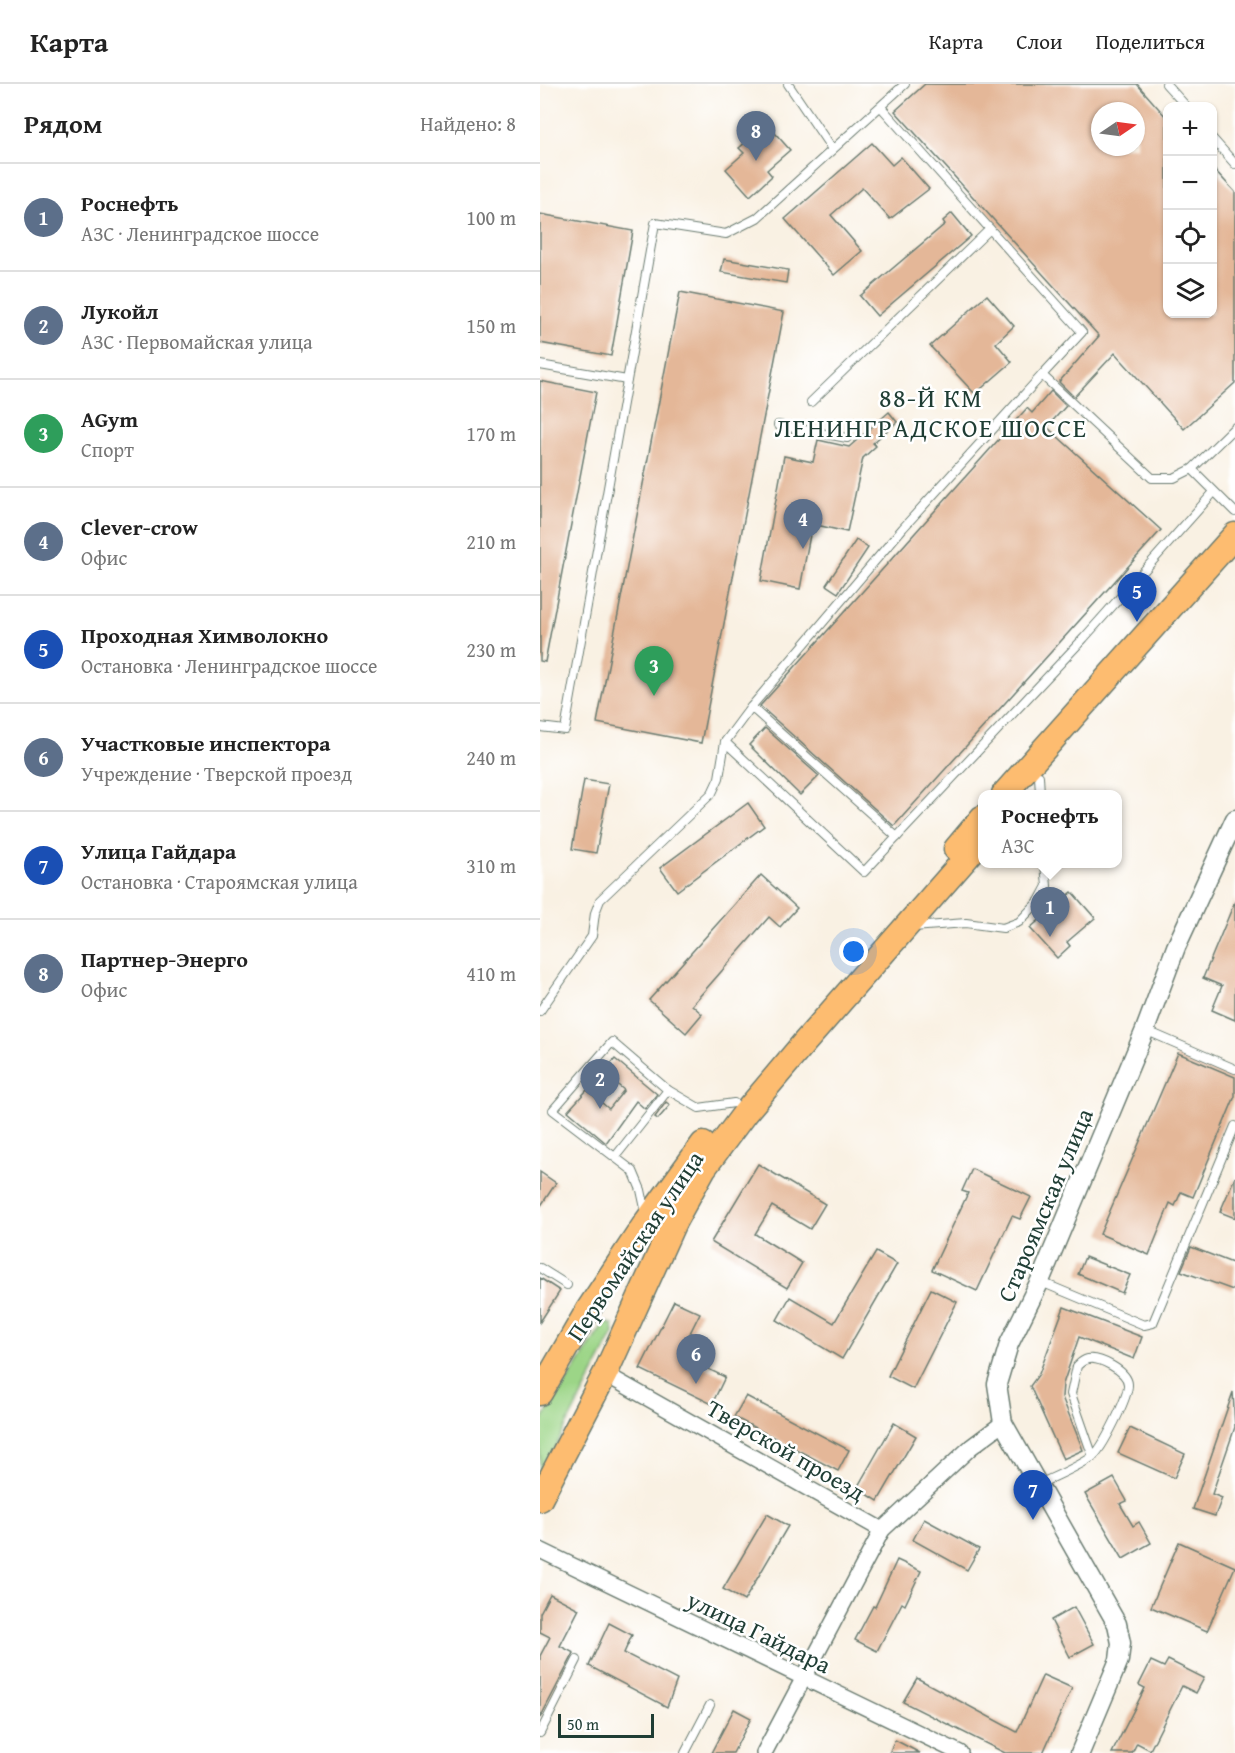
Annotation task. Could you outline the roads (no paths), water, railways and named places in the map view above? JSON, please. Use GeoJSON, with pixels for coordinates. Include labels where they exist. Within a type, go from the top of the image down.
{"type":"FeatureCollection","features":[{"type":"Feature","properties":{"kind":"highway"},"geometry":{"type":"LineString","coordinates":[[1008,790],[1235,535]]}},
{"type":"Feature","properties":{"kind":"highway"},"geometry":{"type":"LineString","coordinates":[[1040,785],[1235,557]]}},
{"type":"Feature","properties":{"kind":"highway","name":"Первомайская улица"},"geometry":{"type":"LineString","coordinates":[[540,1393],[588,1310],[647,1221],[734,1103],[801,1023],[978,823]]}},
{"type":"Feature","properties":{"kind":"highway","name":"Первомайская улица"},"geometry":{"type":"LineString","coordinates":[[540,1499],[605,1374],[674,1222],[704,1168],[745,1113],[978,845]]}},
{"type":"Feature","properties":{"kind":"highway"},"geometry":{"type":"LineString","coordinates":[[588,1310],[605,1297],[620,1297],[625,1302],[625,1332]]}},
{"type":"Feature","properties":{"kind":"street","name":"Староямская улица"},"geometry":{"type":"LineString","coordinates":[[1080,1753],[1119,1660],[1121,1643],[1117,1624],[1003,1423],[997,1384],[1009,1344],[1040,1281],[1145,1030],[1176,947],[1235,819]]}},
{"type":"Feature","properties":{"kind":"street","name":"Тверской проезд"},"geometry":{"type":"LineString","coordinates":[[605,1374],[882,1530]]}},
{"type":"Feature","properties":{"kind":"street"},"geometry":{"type":"LineString","coordinates":[[764,1753],[882,1530],[970,1447],[1003,1423]]}},
{"type":"Feature","properties":{"kind":"street","name":"улица Гайдара"},"geometry":{"type":"LineString","coordinates":[[540,1550],[960,1753]]}},
{"type":"Feature","properties":{"kind":"lane"},"geometry":{"type":"LineString","coordinates":[[788,84],[832,149]]}},
{"type":"Feature","properties":{"kind":"lane"},"geometry":{"type":"LineString","coordinates":[[540,727],[565,730],[655,223],[726,234],[757,218],[905,84]]}},
{"type":"Feature","properties":{"kind":"lane"},"geometry":{"type":"LineString","coordinates":[[1166,84],[1182,102]]}},
{"type":"Feature","properties":{"kind":"lane"},"geometry":{"type":"LineString","coordinates":[[540,1011],[592,936],[595,913],[600,900],[712,793],[719,778],[725,741],[751,707],[903,528],[1082,332],[881,107]]}},
{"type":"Feature","properties":{"kind":"lane"},"geometry":{"type":"LineString","coordinates":[[1217,144],[1235,164]]}},
{"type":"Feature","properties":{"kind":"lane"},"geometry":{"type":"LineString","coordinates":[[811,402],[990,229]]}},
{"type":"Feature","properties":{"kind":"lane"},"geometry":{"type":"LineString","coordinates":[[540,365],[627,380]]}},
{"type":"Feature","properties":{"kind":"lane"},"geometry":{"type":"LineString","coordinates":[[1042,375],[1152,478],[1174,478],[1192,470],[1235,427]]}},
{"type":"Feature","properties":{"kind":"lane"},"geometry":{"type":"LineString","coordinates":[[778,425],[847,438]]}},
{"type":"Feature","properties":{"kind":"lane"},"geometry":{"type":"LineString","coordinates":[[1192,470],[1235,512]]}},
{"type":"Feature","properties":{"kind":"lane"},"geometry":{"type":"LineString","coordinates":[[725,741],[864,872],[1084,638],[1214,492]]}},
{"type":"Feature","properties":{"kind":"lane"},"geometry":{"type":"LineString","coordinates":[[751,707],[897,837]]}},
{"type":"Feature","properties":{"kind":"lane"},"geometry":{"type":"LineString","coordinates":[[905,928],[966,923],[1003,928],[1019,922],[1039,901],[1047,886],[1045,868]]}},
{"type":"Feature","properties":{"kind":"lane"},"geometry":{"type":"LineString","coordinates":[[1145,1030],[1235,1069]]}},
{"type":"Feature","properties":{"kind":"lane"},"geometry":{"type":"LineString","coordinates":[[647,1221],[641,1190],[633,1171],[554,1110],[612,1042],[668,1090],[699,1108],[734,1103]]}},
{"type":"Feature","properties":{"kind":"lane"},"geometry":{"type":"LineString","coordinates":[[615,1157],[668,1090]]}},
{"type":"Feature","properties":{"kind":"lane"},"geometry":{"type":"LineString","coordinates":[[1040,1281],[1144,1325],[1152,1323],[1235,1126]]}},
{"type":"Feature","properties":{"kind":"lane"},"geometry":{"type":"LineString","coordinates":[[540,1269],[567,1285]]}},
{"type":"Feature","properties":{"kind":"lane"},"geometry":{"type":"LineString","coordinates":[[1038,1484],[1093,1456],[1102,1445],[1128,1389],[1128,1383],[1122,1372],[1095,1359],[1088,1359],[1077,1366],[1071,1394],[1093,1456]]}},
{"type":"Feature","properties":{"kind":"lane"},"geometry":{"type":"LineString","coordinates":[[540,1733],[577,1660]]}},
{"type":"Feature","properties":{"kind":"lane"},"geometry":{"type":"LineString","coordinates":[[685,1753],[710,1704]]}},
{"type":"Feature","properties":{"kind":"place","name":"Партнер-Энерго"},"geometry":{"type":"Point","coordinates":[756,161]}},
{"type":"Feature","properties":{"kind":"place","name":"Clever-crow"},"geometry":{"type":"Point","coordinates":[803,549]}},
{"type":"Feature","properties":{"kind":"place","name":"Проходная Химволокно"},"geometry":{"type":"Point","coordinates":[1137,622]}},
{"type":"Feature","properties":{"kind":"place","name":"AGym"},"geometry":{"type":"Point","coordinates":[654,696]}},
{"type":"Feature","properties":{"kind":"place","name":"Роснефть"},"geometry":{"type":"Point","coordinates":[1050,937]}},
{"type":"Feature","properties":{"kind":"place","name":"Лукойл"},"geometry":{"type":"Point","coordinates":[600,1109]}},
{"type":"Feature","properties":{"kind":"place","name":"Участковые инспектора"},"geometry":{"type":"Point","coordinates":[696,1384]}},
{"type":"Feature","properties":{"kind":"place","name":"Улица Гайдара"},"geometry":{"type":"Point","coordinates":[1033,1520]}},
{"type":"Feature","properties":{"kind":"district","name":"88-Й КМ ЛЕНИНГРАДСКОЕ ШОССЕ"},"geometry":{"type":"Point","coordinates":[931,412]}}]}
